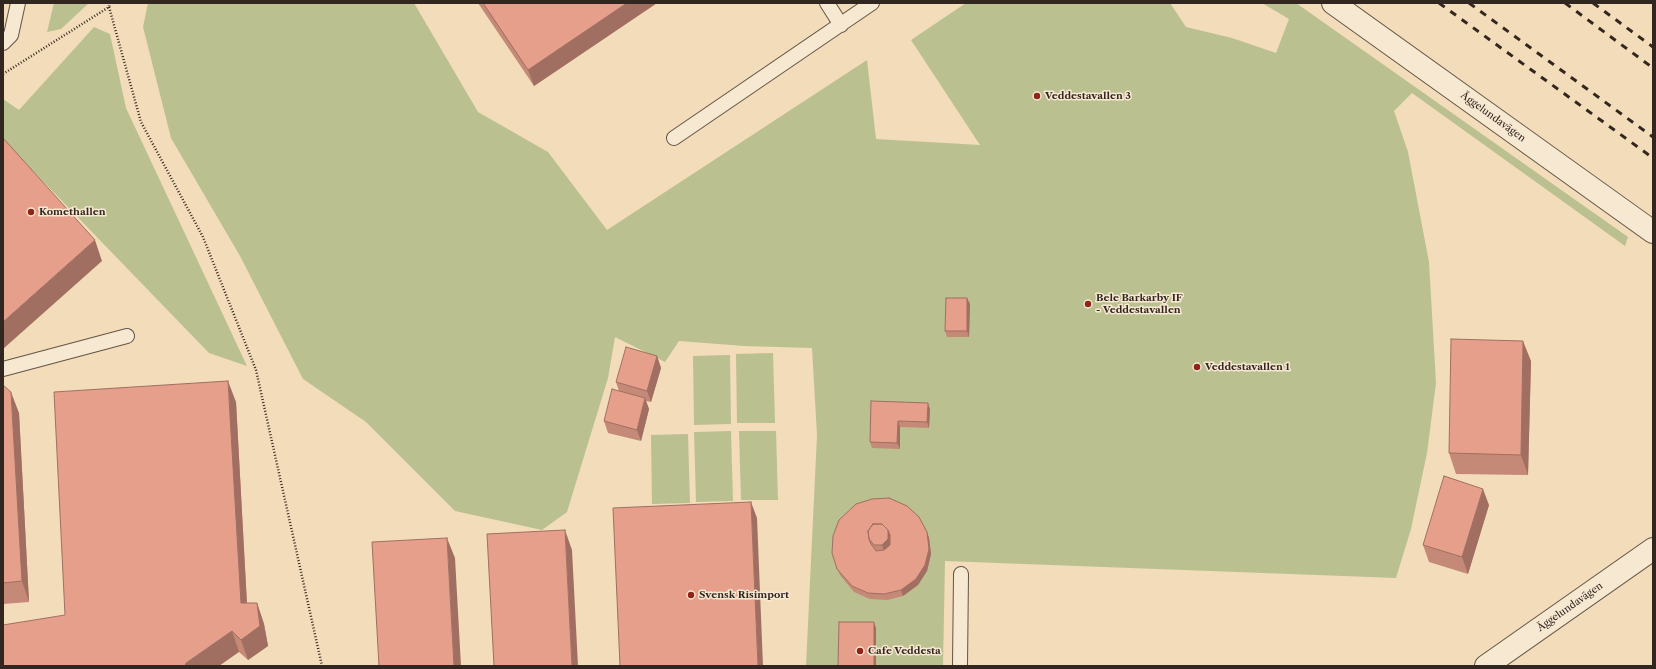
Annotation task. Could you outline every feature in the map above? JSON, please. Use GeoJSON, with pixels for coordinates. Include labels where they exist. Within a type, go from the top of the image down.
{"type":"FeatureCollection","features":[{"type":"Feature","properties":{"kind":"street","name":"Äggelundavägen"},"geometry":{"type":"LineString","coordinates":[[1333,3],[1653,232]]}},
{"type":"Feature","properties":{"kind":"street","name":"Äggelundavägen"},"geometry":{"type":"LineString","coordinates":[[1486,666],[1653,548]]}},
{"type":"Feature","properties":{"kind":"lane"},"geometry":{"type":"LineString","coordinates":[[3,43],[11,35],[18,3]]}},
{"type":"Feature","properties":{"kind":"lane"},"geometry":{"type":"LineString","coordinates":[[828,3],[841,25]]}},
{"type":"Feature","properties":{"kind":"lane"},"geometry":{"type":"LineString","coordinates":[[674,138],[872,3]]}},
{"type":"Feature","properties":{"kind":"lane"},"geometry":{"type":"LineString","coordinates":[[3,369],[127,336]]}},
{"type":"Feature","properties":{"kind":"lane"},"geometry":{"type":"LineString","coordinates":[[960,666],[961,574]]}},
{"type":"Feature","properties":{"kind":"path"},"geometry":{"type":"LineString","coordinates":[[110,3],[109,7],[141,122],[203,237],[256,370],[322,666]]}},
{"type":"Feature","properties":{"kind":"path"},"geometry":{"type":"LineString","coordinates":[[3,74],[109,7]]}},
{"type":"Feature","properties":{"kind":"green space"},"geometry":{"type":"Polygon","coordinates":[[[54,3],[89,3],[61,29],[47,32],[54,3]]]}},
{"type":"Feature","properties":{"kind":"green space","name":"Bele Barkarby IF - Veddestavallen"},"geometry":{"type":"Polygon","coordinates":[[[148,3],[414,3],[478,112],[548,152],[607,230],[867,60],[876,139],[980,145],[911,40],[966,3],[1170,3],[1186,27],[1232,38],[1276,53],[1289,19],[1262,3],[1296,3],[1628,237],[1625,246],[1412,93],[1394,111],[1408,152],[1429,262],[1436,383],[1427,453],[1411,529],[1396,578],[945,561],[943,666],[806,666],[817,435],[812,348],[744,346],[679,341],[665,362],[615,337],[608,378],[567,512],[542,530],[455,511],[366,422],[303,379],[240,256],[171,138],[143,27],[148,3]]]}},
{"type":"Feature","properties":{"kind":"green space"},"geometry":{"type":"Polygon","coordinates":[[[94,27],[110,34],[126,108],[247,366],[209,353],[3,140],[3,99],[19,110],[94,27]]]}},
{"type":"Feature","properties":{"kind":"green space"},"geometry":{"type":"Polygon","coordinates":[[[773,353],[775,423],[737,423],[736,354],[773,353]]]}},
{"type":"Feature","properties":{"kind":"green space"},"geometry":{"type":"Polygon","coordinates":[[[730,355],[731,424],[694,425],[693,356],[730,355]]]}},
{"type":"Feature","properties":{"kind":"green space"},"geometry":{"type":"Polygon","coordinates":[[[731,431],[733,501],[696,502],[694,432],[731,431]]]}},
{"type":"Feature","properties":{"kind":"green space"},"geometry":{"type":"Polygon","coordinates":[[[739,431],[776,431],[778,500],[741,500],[739,431]]]}},
{"type":"Feature","properties":{"kind":"green space"},"geometry":{"type":"Polygon","coordinates":[[[688,434],[690,503],[652,504],[651,435],[688,434]]]}},
{"type":"Feature","properties":{"kind":"building"},"geometry":{"type":"Polygon","coordinates":[[[483,3],[627,3],[528,70],[483,3]]]}},
{"type":"Feature","properties":{"kind":"building","name":"Komethallen"},"geometry":{"type":"Polygon","coordinates":[[[3,138],[95,240],[3,322],[3,138]]]}},
{"type":"Feature","properties":{"kind":"building"},"geometry":{"type":"Polygon","coordinates":[[[946,298],[967,298],[967,331],[945,331],[946,298]]]}},
{"type":"Feature","properties":{"kind":"building"},"geometry":{"type":"Polygon","coordinates":[[[1451,339],[1523,341],[1521,455],[1449,453],[1451,339]]]}},
{"type":"Feature","properties":{"kind":"building"},"geometry":{"type":"Polygon","coordinates":[[[626,347],[657,356],[647,391],[616,382],[626,347]]]}},
{"type":"Feature","properties":{"kind":"building"},"geometry":{"type":"Polygon","coordinates":[[[228,381],[241,603],[257,603],[260,626],[241,640],[232,631],[186,663],[185,666],[3,666],[3,625],[65,615],[54,392],[228,381]]]}},
{"type":"Feature","properties":{"kind":"building"},"geometry":{"type":"Polygon","coordinates":[[[3,385],[11,392],[22,581],[3,583],[3,385]]]}},
{"type":"Feature","properties":{"kind":"building"},"geometry":{"type":"Polygon","coordinates":[[[612,389],[645,398],[637,430],[604,421],[612,389]]]}},
{"type":"Feature","properties":{"kind":"building"},"geometry":{"type":"Polygon","coordinates":[[[871,401],[928,403],[927,422],[898,421],[897,443],[870,442],[871,401]]]}},
{"type":"Feature","properties":{"kind":"building"},"geometry":{"type":"Polygon","coordinates":[[[1444,476],[1483,489],[1462,557],[1423,545],[1444,476]]]}},
{"type":"Feature","properties":{"kind":"building"},"geometry":{"type":"Polygon","coordinates":[[[889,498],[907,506],[919,517],[927,532],[929,549],[925,565],[916,579],[901,590],[884,594],[868,593],[852,586],[837,569],[832,553],[833,536],[839,520],[856,504],[872,499],[889,498]],[[873,524],[868,531],[871,544],[876,551],[884,550],[890,545],[890,535],[888,530],[882,524],[873,524]]]}},
{"type":"Feature","properties":{"kind":"building","name":"Svensk Risimport"},"geometry":{"type":"Polygon","coordinates":[[[751,502],[758,666],[620,666],[613,508],[751,502]]]}},
{"type":"Feature","properties":{"kind":"building"},"geometry":{"type":"Polygon","coordinates":[[[873,524],[882,524],[888,530],[888,539],[882,545],[874,545],[869,539],[868,531],[873,524]]]}},
{"type":"Feature","properties":{"kind":"building"},"geometry":{"type":"Polygon","coordinates":[[[565,530],[572,666],[494,666],[487,534],[565,530]]]}},
{"type":"Feature","properties":{"kind":"building"},"geometry":{"type":"Polygon","coordinates":[[[447,538],[454,666],[379,666],[372,542],[447,538]]]}},
{"type":"Feature","properties":{"kind":"building"},"geometry":{"type":"Polygon","coordinates":[[[839,622],[874,622],[874,666],[838,666],[839,622]]]}},
{"type":"Feature","properties":{"kind":"railway"},"geometry":{"type":"LineString","coordinates":[[1439,3],[1653,158]]}},
{"type":"Feature","properties":{"kind":"railway"},"geometry":{"type":"LineString","coordinates":[[1469,3],[1653,137]]}},
{"type":"Feature","properties":{"kind":"railway"},"geometry":{"type":"LineString","coordinates":[[1565,3],[1653,68]]}},
{"type":"Feature","properties":{"kind":"railway"},"geometry":{"type":"LineString","coordinates":[[1593,3],[1653,47]]}},
{"type":"Feature","properties":{"kind":"place","name":"Veddestavallen 3"},"geometry":{"type":"Point","coordinates":[1037,96]}},
{"type":"Feature","properties":{"kind":"place","name":"Komethallen"},"geometry":{"type":"Point","coordinates":[31,212]}},
{"type":"Feature","properties":{"kind":"place","name":"Bele Barkarby IF - Veddestavallen"},"geometry":{"type":"Point","coordinates":[1088,304]}},
{"type":"Feature","properties":{"kind":"place","name":"Veddestavallen 1"},"geometry":{"type":"Point","coordinates":[1197,367]}},
{"type":"Feature","properties":{"kind":"place","name":"Svensk Risimport"},"geometry":{"type":"Point","coordinates":[691,595]}},
{"type":"Feature","properties":{"kind":"place","name":"Cafe Veddesta"},"geometry":{"type":"Point","coordinates":[860,651]}}]}
